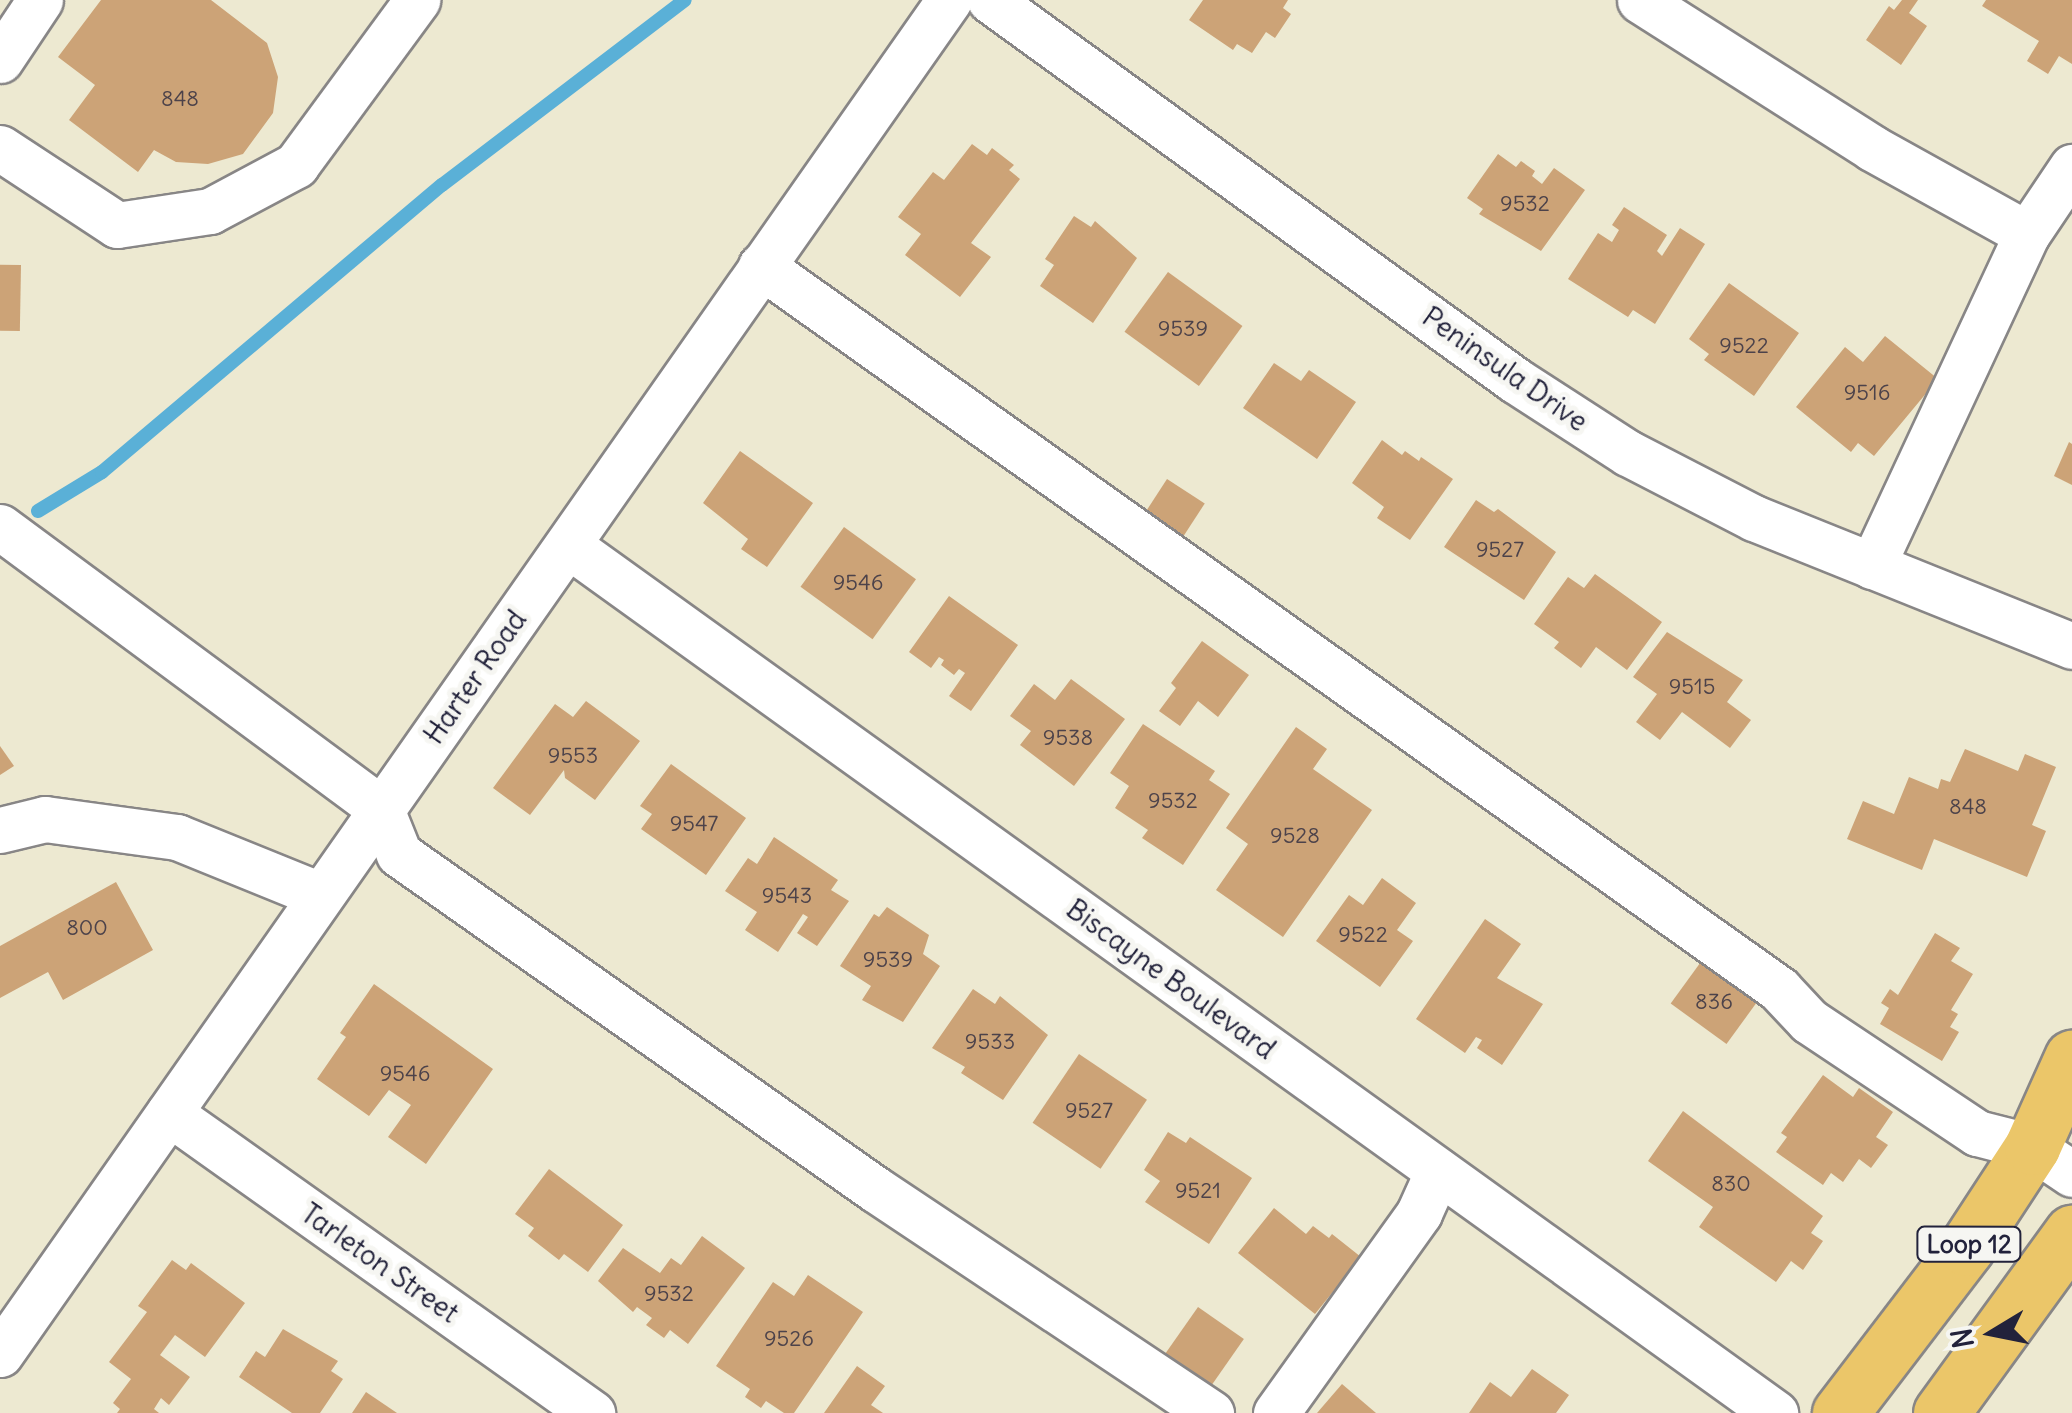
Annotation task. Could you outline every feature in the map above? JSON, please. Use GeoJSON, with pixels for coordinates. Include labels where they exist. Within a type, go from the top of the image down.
{"type":"FeatureCollection","features":[{"type":"Feature","properties":{"kind":"main road","name":"Loop 12"},"geometry":{"type":"LineString","coordinates":[[1840,1413],[1966,1248],[2052,1161],[2072,1058]]}},
{"type":"Feature","properties":{"kind":"main road","name":"Loop 12"},"geometry":{"type":"LineString","coordinates":[[1941,1413],[2072,1233]]}},
{"type":"Feature","properties":{"kind":"street"},"geometry":{"type":"LineString","coordinates":[[0,60],[40,0]]}},
{"type":"Feature","properties":{"kind":"street"},"geometry":{"type":"LineString","coordinates":[[0,148],[117,225],[210,211],[296,165],[417,0]]}},
{"type":"Feature","properties":{"kind":"street","name":"Harter Road"},"geometry":{"type":"LineString","coordinates":[[0,1354],[949,0]]}},
{"type":"Feature","properties":{"kind":"street","name":"Peninsula Drive"},"geometry":{"type":"LineString","coordinates":[[990,0],[1499,368],[1628,452],[1754,518],[2072,646]]}},
{"type":"Feature","properties":{"kind":"street"},"geometry":{"type":"LineString","coordinates":[[1640,0],[1872,148],[2027,234]]}},
{"type":"Feature","properties":{"kind":"street"},"geometry":{"type":"LineString","coordinates":[[1872,566],[2027,234],[2072,167]]}},
{"type":"Feature","properties":{"kind":"street"},"geometry":{"type":"LineString","coordinates":[[762,266],[1779,990],[1809,1021],[1977,1133],[2052,1161]]}},
{"type":"Feature","properties":{"kind":"street"},"geometry":{"type":"LineString","coordinates":[[0,527],[381,809],[398,854],[875,1189],[1211,1413]]}},
{"type":"Feature","properties":{"kind":"street","name":"Biscayne Boulevard"},"geometry":{"type":"LineString","coordinates":[[568,544],[1775,1413]]}},
{"type":"Feature","properties":{"kind":"street"},"geometry":{"type":"LineString","coordinates":[[0,830],[45,820],[177,837],[320,895]]}},
{"type":"Feature","properties":{"kind":"street","name":"Tarleton Street"},"geometry":{"type":"LineString","coordinates":[[168,1113],[592,1413]]}},
{"type":"Feature","properties":{"kind":"street"},"geometry":{"type":"LineString","coordinates":[[1276,1413],[1419,1213],[1438,1171]]}},
{"type":"Feature","properties":{"kind":"building"},"geometry":{"type":"Polygon","coordinates":[[[101,0],[211,0],[267,43],[278,77],[273,113],[243,154],[208,164],[176,162],[154,150],[138,172],[69,120],[95,85],[58,57],[101,0]]]}},
{"type":"Feature","properties":{"kind":"building"},"geometry":{"type":"Polygon","coordinates":[[[1203,0],[1288,0],[1283,8],[1291,14],[1275,38],[1266,32],[1252,53],[1237,44],[1233,50],[1189,20],[1203,0]]]}},
{"type":"Feature","properties":{"kind":"building"},"geometry":{"type":"Polygon","coordinates":[[[1902,0],[1918,0],[1909,13],[1927,26],[1901,65],[1866,40],[1889,6],[1894,10],[1902,0]]]}},
{"type":"Feature","properties":{"kind":"building"},"geometry":{"type":"Polygon","coordinates":[[[1986,0],[2072,0],[2072,64],[2059,56],[2048,74],[2027,61],[2039,41],[1982,6],[1986,0]]]}},
{"type":"Feature","properties":{"kind":"building"},"geometry":{"type":"Polygon","coordinates":[[[972,144],[987,155],[992,148],[1014,165],[1009,170],[1020,179],[971,243],[991,257],[960,297],[905,255],[921,234],[898,217],[933,172],[944,180],[972,144]]]}},
{"type":"Feature","properties":{"kind":"building"},"geometry":{"type":"Polygon","coordinates":[[[1498,154],[1516,167],[1521,161],[1535,171],[1532,176],[1542,184],[1554,168],[1585,190],[1541,251],[1479,214],[1483,209],[1467,198],[1498,154]]]}},
{"type":"Feature","properties":{"kind":"building"},"geometry":{"type":"Polygon","coordinates":[[[1624,207],[1667,235],[1657,251],[1662,256],[1680,228],[1705,244],[1655,324],[1633,310],[1628,317],[1568,279],[1598,233],[1612,242],[1619,230],[1612,225],[1624,207]]]}},
{"type":"Feature","properties":{"kind":"building"},"geometry":{"type":"Polygon","coordinates":[[[1074,216],[1091,227],[1095,221],[1137,258],[1093,323],[1040,286],[1054,265],[1045,259],[1074,216]]]}},
{"type":"Feature","properties":{"kind":"building"},"geometry":{"type":"Polygon","coordinates":[[[0,265],[21,265],[20,331],[0,331],[0,265]]]}},
{"type":"Feature","properties":{"kind":"building"},"geometry":{"type":"Polygon","coordinates":[[[1168,272],[1242,326],[1199,386],[1125,332],[1168,272]]]}},
{"type":"Feature","properties":{"kind":"building"},"geometry":{"type":"Polygon","coordinates":[[[1729,283],[1799,333],[1754,396],[1704,360],[1709,354],[1689,339],[1729,283]]]}},
{"type":"Feature","properties":{"kind":"building"},"geometry":{"type":"Polygon","coordinates":[[[1885,336],[1938,379],[1874,456],[1858,443],[1851,452],[1796,407],[1845,347],[1863,362],[1885,336]]]}},
{"type":"Feature","properties":{"kind":"building"},"geometry":{"type":"Polygon","coordinates":[[[1274,363],[1301,381],[1309,370],[1356,402],[1317,459],[1243,408],[1274,363]]]}},
{"type":"Feature","properties":{"kind":"building"},"geometry":{"type":"Polygon","coordinates":[[[1382,440],[1402,455],[1405,451],[1419,461],[1421,457],[1453,479],[1410,540],[1377,518],[1384,507],[1352,483],[1382,440]]]}},
{"type":"Feature","properties":{"kind":"building"},"geometry":{"type":"Polygon","coordinates":[[[2069,442],[2072,444],[2072,485],[2054,476],[2069,442]]]}},
{"type":"Feature","properties":{"kind":"building"},"geometry":{"type":"Polygon","coordinates":[[[740,451],[813,503],[767,567],[741,549],[748,539],[703,503],[740,451]]]}},
{"type":"Feature","properties":{"kind":"building"},"geometry":{"type":"Polygon","coordinates":[[[1167,479],[1205,504],[1178,545],[1140,520],[1167,479]]]}},
{"type":"Feature","properties":{"kind":"building"},"geometry":{"type":"Polygon","coordinates":[[[1476,500],[1494,512],[1498,509],[1556,552],[1524,600],[1444,547],[1476,500]]]}},
{"type":"Feature","properties":{"kind":"building"},"geometry":{"type":"Polygon","coordinates":[[[844,527],[916,579],[873,639],[801,587],[844,527]]]}},
{"type":"Feature","properties":{"kind":"building"},"geometry":{"type":"Polygon","coordinates":[[[1595,574],[1662,622],[1627,670],[1596,647],[1581,668],[1554,648],[1559,642],[1534,624],[1568,577],[1584,588],[1595,574]]]}},
{"type":"Feature","properties":{"kind":"building"},"geometry":{"type":"Polygon","coordinates":[[[949,596],[1018,645],[971,711],[949,696],[965,673],[959,669],[954,675],[941,665],[944,660],[939,657],[931,668],[909,652],[949,596]]]}},
{"type":"Feature","properties":{"kind":"building"},"geometry":{"type":"Polygon","coordinates":[[[1667,632],[1743,680],[1727,702],[1751,720],[1730,748],[1682,712],[1660,740],[1636,722],[1657,694],[1633,677],[1667,632]]]}},
{"type":"Feature","properties":{"kind":"building"},"geometry":{"type":"Polygon","coordinates":[[[1202,641],[1249,675],[1218,717],[1198,701],[1180,726],[1159,711],[1176,688],[1171,683],[1202,641]]]}},
{"type":"Feature","properties":{"kind":"building"},"geometry":{"type":"Polygon","coordinates":[[[1071,679],[1125,719],[1074,786],[1020,745],[1031,731],[1010,716],[1034,684],[1055,700],[1071,679]]]}},
{"type":"Feature","properties":{"kind":"building"},"geometry":{"type":"Polygon","coordinates":[[[586,701],[640,741],[595,800],[565,778],[564,770],[530,815],[493,788],[555,704],[573,717],[586,701]]]}},
{"type":"Feature","properties":{"kind":"building"},"geometry":{"type":"Polygon","coordinates":[[[1143,724],[1215,771],[1209,780],[1230,794],[1183,865],[1142,838],[1148,830],[1115,808],[1129,786],[1110,773],[1143,724]]]}},
{"type":"Feature","properties":{"kind":"building"},"geometry":{"type":"Polygon","coordinates":[[[1296,727],[1327,749],[1313,769],[1372,810],[1283,937],[1216,890],[1248,844],[1226,828],[1296,727]]]}},
{"type":"Feature","properties":{"kind":"building"},"geometry":{"type":"Polygon","coordinates":[[[0,746],[14,766],[0,775],[0,746]]]}},
{"type":"Feature","properties":{"kind":"building"},"geometry":{"type":"Polygon","coordinates":[[[1965,749],[2018,771],[2025,754],[2056,767],[2032,825],[2046,831],[2027,877],[1934,839],[1922,870],[1847,839],[1863,801],[1894,814],[1909,777],[1938,789],[1941,779],[1950,782],[1965,749]]]}},
{"type":"Feature","properties":{"kind":"building"},"geometry":{"type":"Polygon","coordinates":[[[671,764],[746,818],[706,875],[641,829],[652,814],[640,806],[671,764]]]}},
{"type":"Feature","properties":{"kind":"building"},"geometry":{"type":"Polygon","coordinates":[[[774,837],[838,880],[831,890],[849,901],[817,946],[797,933],[808,917],[803,914],[778,952],[745,930],[757,912],[725,891],[748,858],[757,864],[774,837]]]}},
{"type":"Feature","properties":{"kind":"building"},"geometry":{"type":"Polygon","coordinates":[[[1382,878],[1416,903],[1397,930],[1413,941],[1380,987],[1316,941],[1349,895],[1363,905],[1382,878]]]}},
{"type":"Feature","properties":{"kind":"building"},"geometry":{"type":"Polygon","coordinates":[[[116,882],[153,950],[63,1000],[48,972],[0,998],[0,946],[116,882]]]}},
{"type":"Feature","properties":{"kind":"building"},"geometry":{"type":"Polygon","coordinates":[[[887,907],[929,935],[923,954],[940,966],[903,1022],[862,1000],[871,986],[840,966],[874,914],[879,917],[887,907]]]}},
{"type":"Feature","properties":{"kind":"building"},"geometry":{"type":"Polygon","coordinates":[[[1485,919],[1521,944],[1497,978],[1543,1004],[1502,1065],[1477,1048],[1482,1040],[1476,1037],[1465,1053],[1416,1019],[1485,919]]]}},
{"type":"Feature","properties":{"kind":"building"},"geometry":{"type":"Polygon","coordinates":[[[1935,933],[1960,948],[1951,961],[1973,974],[1951,1010],[1958,1014],[1950,1027],[1959,1032],[1942,1061],[1880,1024],[1889,1008],[1881,1003],[1890,989],[1898,995],[1935,933]]]}},
{"type":"Feature","properties":{"kind":"building"},"geometry":{"type":"Polygon","coordinates":[[[1703,959],[1759,1000],[1726,1044],[1671,1003],[1703,959]]]}},
{"type":"Feature","properties":{"kind":"building"},"geometry":{"type":"Polygon","coordinates":[[[374,984],[493,1069],[426,1164],[388,1137],[411,1105],[389,1090],[369,1116],[317,1079],[346,1037],[340,1033],[374,984]]]}},
{"type":"Feature","properties":{"kind":"building"},"geometry":{"type":"Polygon","coordinates":[[[973,989],[995,1004],[1000,996],[1048,1035],[1003,1100],[961,1073],[965,1067],[932,1048],[973,989]]]}},
{"type":"Feature","properties":{"kind":"building"},"geometry":{"type":"Polygon","coordinates":[[[1079,1054],[1147,1100],[1101,1169],[1033,1123],[1079,1054]]]}},
{"type":"Feature","properties":{"kind":"building"},"geometry":{"type":"Polygon","coordinates":[[[1823,1075],[1853,1097],[1859,1088],[1893,1112],[1876,1137],[1888,1145],[1871,1168],[1859,1159],[1843,1182],[1831,1173],[1823,1185],[1776,1152],[1787,1137],[1781,1133],[1823,1075]]]}},
{"type":"Feature","properties":{"kind":"building"},"geometry":{"type":"Polygon","coordinates":[[[1683,1111],[1823,1216],[1811,1233],[1823,1241],[1803,1270],[1791,1261],[1776,1282],[1699,1227],[1713,1207],[1648,1161],[1683,1111]]]}},
{"type":"Feature","properties":{"kind":"building"},"geometry":{"type":"Polygon","coordinates":[[[1168,1132],[1186,1143],[1190,1137],[1252,1178],[1209,1244],[1145,1202],[1160,1181],[1144,1170],[1168,1132]]]}},
{"type":"Feature","properties":{"kind":"building"},"geometry":{"type":"Polygon","coordinates":[[[549,1169],[623,1225],[588,1272],[564,1254],[559,1260],[528,1236],[534,1228],[515,1214],[549,1169]]]}},
{"type":"Feature","properties":{"kind":"building"},"geometry":{"type":"Polygon","coordinates":[[[1274,1208],[1306,1234],[1313,1226],[1329,1238],[1332,1234],[1361,1257],[1315,1314],[1238,1253],[1274,1208]]]}},
{"type":"Feature","properties":{"kind":"building"},"geometry":{"type":"Polygon","coordinates":[[[702,1236],[745,1268],[688,1344],[670,1330],[664,1338],[646,1325],[652,1318],[637,1307],[633,1312],[598,1281],[623,1248],[660,1273],[671,1258],[681,1265],[702,1236]]]}},
{"type":"Feature","properties":{"kind":"building"},"geometry":{"type":"Polygon","coordinates":[[[172,1260],[186,1270],[191,1263],[245,1303],[205,1357],[175,1335],[160,1355],[190,1377],[169,1405],[161,1398],[154,1409],[159,1413],[117,1413],[120,1409],[113,1403],[131,1379],[109,1362],[147,1312],[138,1306],[172,1260]]]}},
{"type":"Feature","properties":{"kind":"building"},"geometry":{"type":"Polygon","coordinates":[[[808,1275],[863,1312],[794,1413],[784,1413],[766,1401],[761,1408],[745,1397],[750,1389],[716,1366],[773,1282],[794,1296],[808,1275]]]}},
{"type":"Feature","properties":{"kind":"building"},"geometry":{"type":"Polygon","coordinates":[[[1198,1307],[1244,1339],[1204,1396],[1158,1364],[1198,1307]]]}},
{"type":"Feature","properties":{"kind":"building"},"geometry":{"type":"Polygon","coordinates":[[[283,1329],[338,1361],[331,1371],[343,1379],[320,1413],[292,1413],[239,1377],[256,1351],[265,1357],[283,1329]]]}},
{"type":"Feature","properties":{"kind":"building"},"geometry":{"type":"Polygon","coordinates":[[[857,1366],[885,1386],[871,1405],[883,1413],[824,1413],[857,1366]]]}},
{"type":"Feature","properties":{"kind":"building"},"geometry":{"type":"Polygon","coordinates":[[[1532,1369],[1569,1395],[1556,1413],[1469,1413],[1490,1382],[1511,1397],[1532,1369]]]}},
{"type":"Feature","properties":{"kind":"building"},"geometry":{"type":"Polygon","coordinates":[[[1342,1384],[1376,1413],[1317,1413],[1342,1384]]]}},
{"type":"Feature","properties":{"kind":"building"},"geometry":{"type":"Polygon","coordinates":[[[366,1392],[397,1413],[352,1413],[366,1392]]]}},
{"type":"Feature","properties":{"kind":"waterway"},"geometry":{"type":"LineString","coordinates":[[38,511],[102,472],[442,185],[685,0]]}}]}
